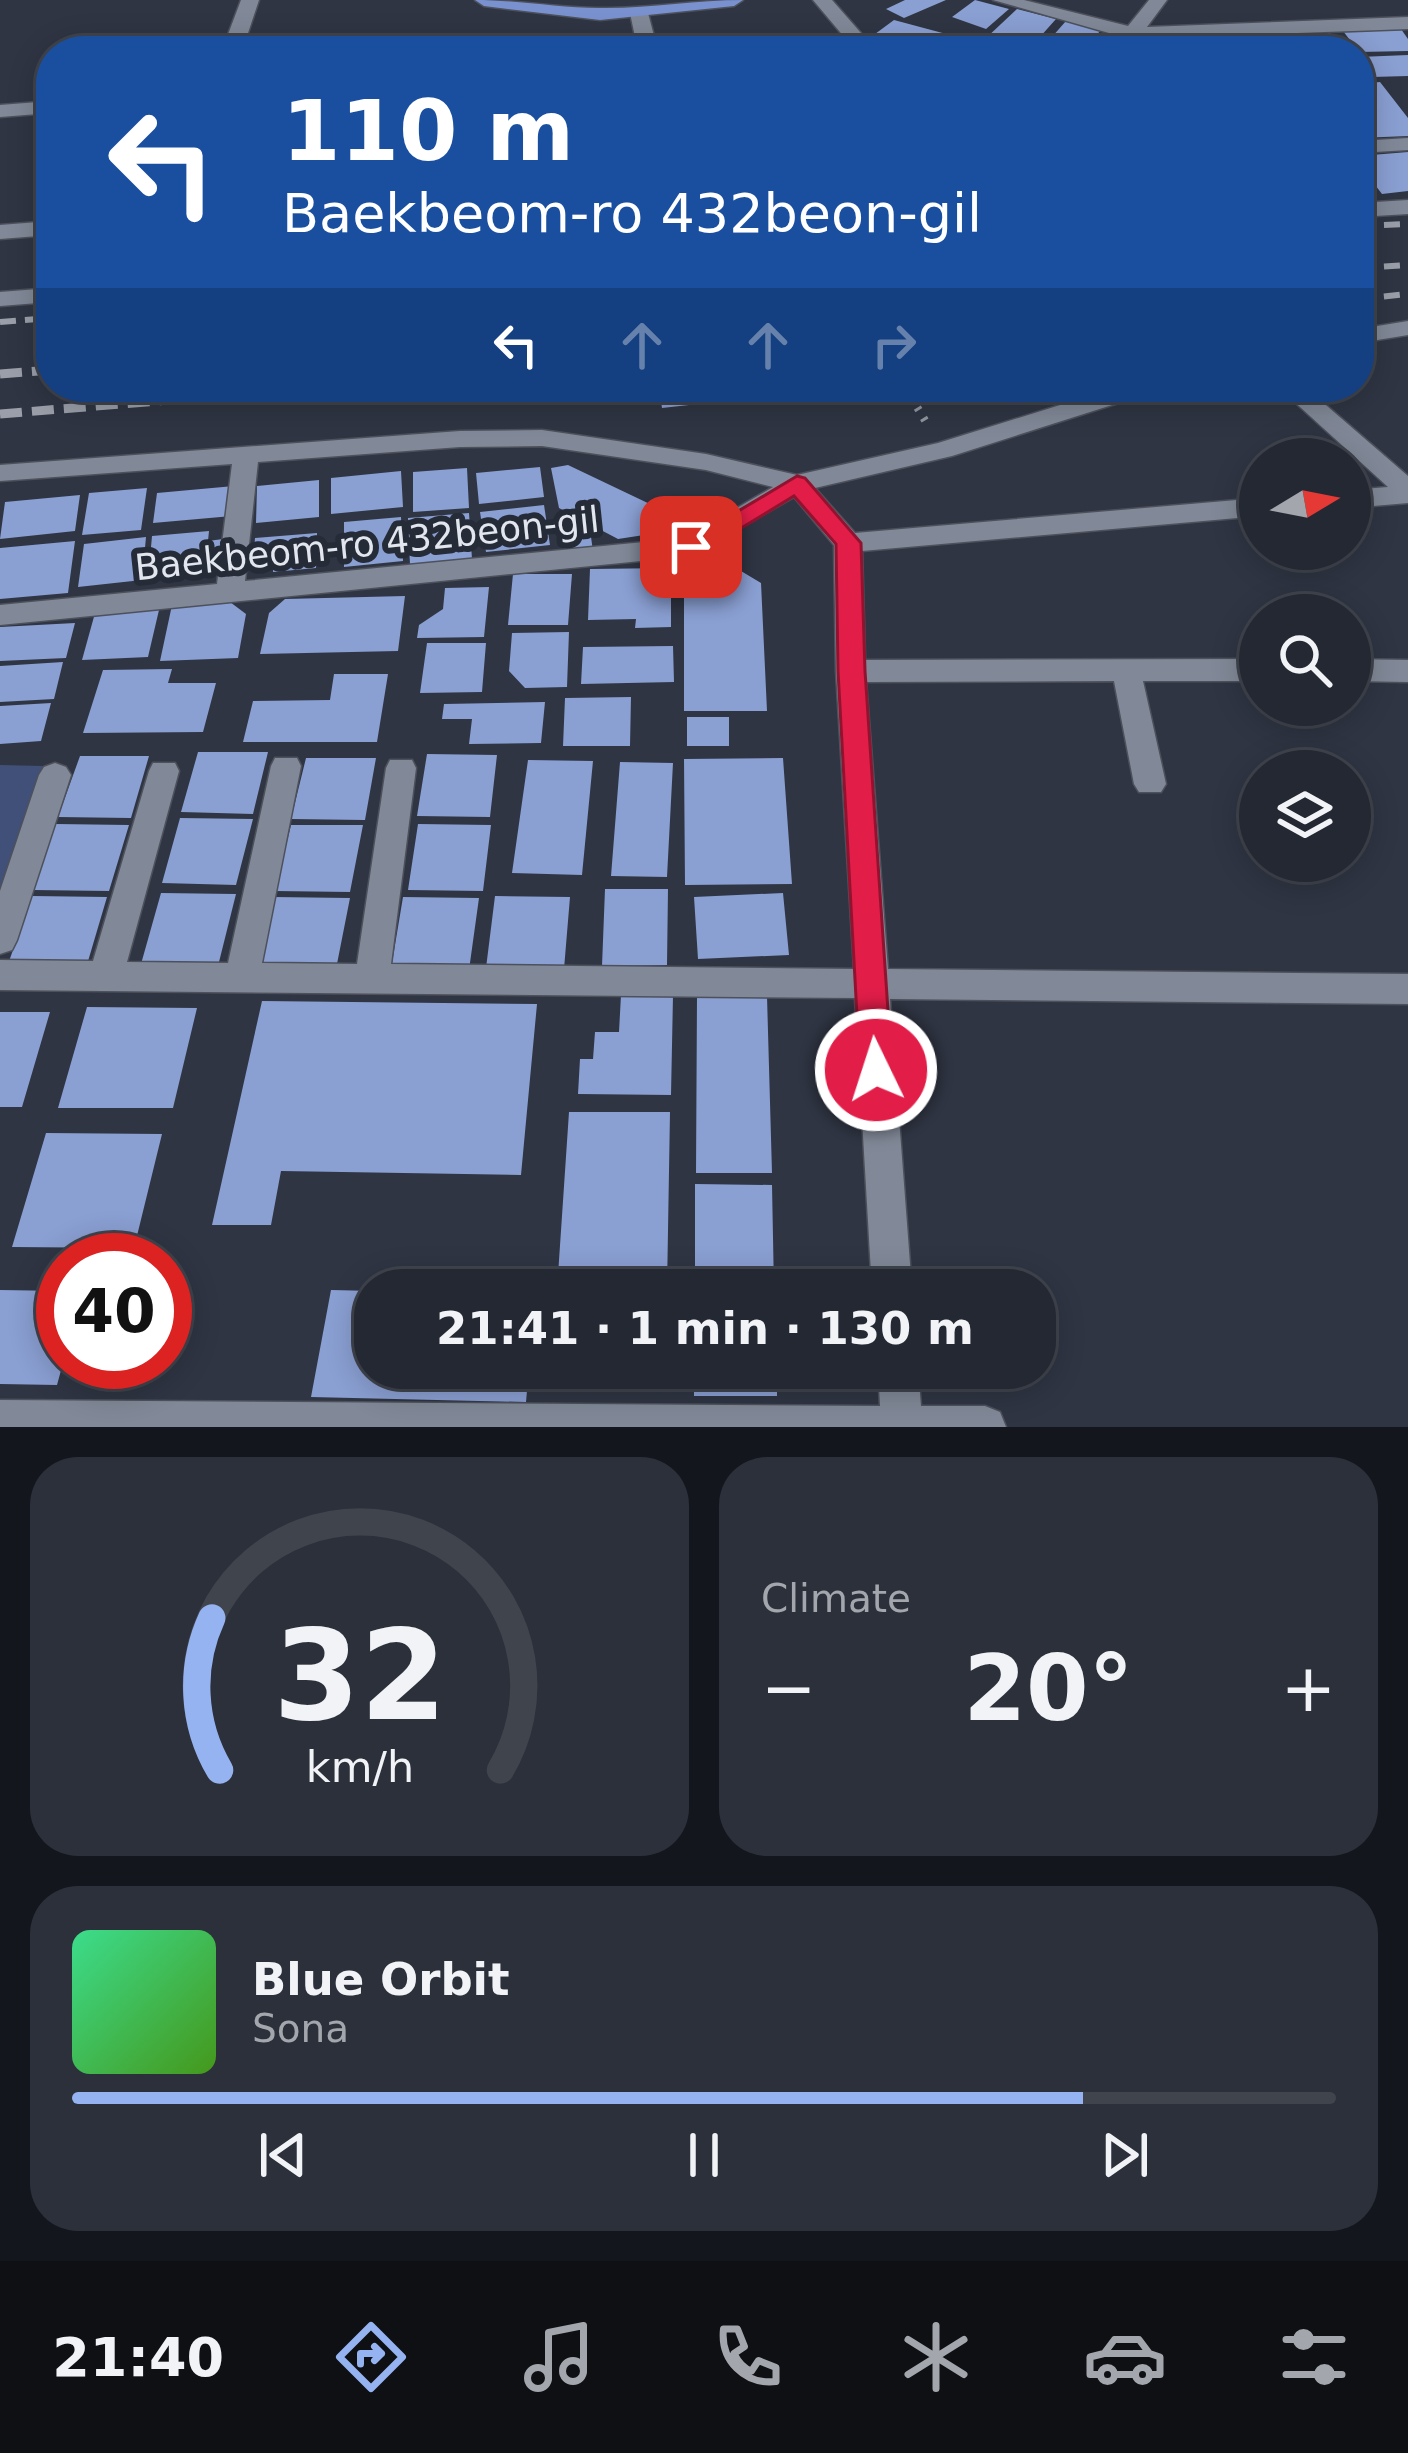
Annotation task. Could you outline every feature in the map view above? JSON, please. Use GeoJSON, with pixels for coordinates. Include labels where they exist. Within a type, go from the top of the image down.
{"type":"FeatureCollection","features":[{"type":"Feature","properties":{"kind":"main road"},"geometry":{"type":"LineString","coordinates":[[484,0],[600,14],[734,0]]}},
{"type":"Feature","properties":{"kind":"street"},"geometry":{"type":"LineString","coordinates":[[237,36],[250,0]]}},
{"type":"Feature","properties":{"kind":"street"},"geometry":{"type":"LineString","coordinates":[[822,0],[853,36]]}},
{"type":"Feature","properties":{"kind":"street"},"geometry":{"type":"LineString","coordinates":[[1003,0],[1133,33],[1408,23]]}},
{"type":"Feature","properties":{"kind":"street"},"geometry":{"type":"LineString","coordinates":[[1128,36],[1158,0]]}},
{"type":"Feature","properties":{"kind":"street"},"geometry":{"type":"LineString","coordinates":[[1400,0],[1408,9]]}},
{"type":"Feature","properties":{"kind":"street"},"geometry":{"type":"LineString","coordinates":[[639,13],[644,36]]}},
{"type":"Feature","properties":{"kind":"street"},"geometry":{"type":"LineString","coordinates":[[0,111],[36,108]]}},
{"type":"Feature","properties":{"kind":"street"},"geometry":{"type":"LineString","coordinates":[[1374,146],[1408,144]]}},
{"type":"Feature","properties":{"kind":"street"},"geometry":{"type":"LineString","coordinates":[[1374,208],[1408,206]]}},
{"type":"Feature","properties":{"kind":"street"},"geometry":{"type":"LineString","coordinates":[[0,232],[36,229]]}},
{"type":"Feature","properties":{"kind":"street"},"geometry":{"type":"LineString","coordinates":[[0,299],[36,297]]}},
{"type":"Feature","properties":{"kind":"street"},"geometry":{"type":"LineString","coordinates":[[1374,334],[1408,328]]}},
{"type":"Feature","properties":{"kind":"street"},"geometry":{"type":"LineString","coordinates":[[0,473],[460,439],[542,438],[706,462],[797,484],[943,450],[1096,402]]}},
{"type":"Feature","properties":{"kind":"street"},"geometry":{"type":"LineString","coordinates":[[1307,402],[1408,492]]}},
{"type":"Feature","properties":{"kind":"street"},"geometry":{"type":"LineString","coordinates":[[230,592],[246,456]]}},
{"type":"Feature","properties":{"kind":"street"},"geometry":{"type":"LineString","coordinates":[[797,484],[848,543],[851,671],[890,1269]]}},
{"type":"Feature","properties":{"kind":"street","name":"Baekbeom-ro 432beon-gil"},"geometry":{"type":"LineString","coordinates":[[0,615],[691,547],[797,484]]}},
{"type":"Feature","properties":{"kind":"street"},"geometry":{"type":"LineString","coordinates":[[1371,496],[1408,492]]}},
{"type":"Feature","properties":{"kind":"street"},"geometry":{"type":"LineString","coordinates":[[848,543],[1239,509]]}},
{"type":"Feature","properties":{"kind":"street"},"geometry":{"type":"LineString","coordinates":[[1126,669],[1150,784]]}},
{"type":"Feature","properties":{"kind":"street"},"geometry":{"type":"LineString","coordinates":[[851,671],[1239,670]]}},
{"type":"Feature","properties":{"kind":"street"},"geometry":{"type":"LineString","coordinates":[[1371,670],[1408,671]]}},
{"type":"Feature","properties":{"kind":"street"},"geometry":{"type":"LineString","coordinates":[[242,976],[286,766]]}},
{"type":"Feature","properties":{"kind":"street"},"geometry":{"type":"LineString","coordinates":[[371,978],[401,768]]}},
{"type":"Feature","properties":{"kind":"street"},"geometry":{"type":"LineString","coordinates":[[106,975],[164,771]]}},
{"type":"Feature","properties":{"kind":"street"},"geometry":{"type":"LineString","coordinates":[[0,940],[55,775]]}},
{"type":"Feature","properties":{"kind":"street"},"geometry":{"type":"LineString","coordinates":[[0,974],[1408,989]]}},
{"type":"Feature","properties":{"kind":"street"},"geometry":{"type":"LineString","coordinates":[[899,1389],[902,1427]]}},
{"type":"Feature","properties":{"kind":"street"},"geometry":{"type":"LineString","coordinates":[[0,1421],[985,1427]]}},
{"type":"Feature","properties":{"kind":"shaded area"},"geometry":{"type":"Polygon","coordinates":[[[0,765],[43,766],[0,901],[0,765]]]}},
{"type":"Feature","properties":{"kind":"building"},"geometry":{"type":"Polygon","coordinates":[[[905,0],[946,0],[904,18],[886,9],[905,0]]]}},
{"type":"Feature","properties":{"kind":"building"},"geometry":{"type":"Polygon","coordinates":[[[975,0],[1009,9],[986,29],[952,17],[975,0]]]}},
{"type":"Feature","properties":{"kind":"building"},"geometry":{"type":"Polygon","coordinates":[[[1017,9],[1056,19],[1041,36],[988,36],[1017,9]]]}},
{"type":"Feature","properties":{"kind":"building"},"geometry":{"type":"Polygon","coordinates":[[[894,20],[950,35],[876,36],[894,20]]]}},
{"type":"Feature","properties":{"kind":"building"},"geometry":{"type":"Polygon","coordinates":[[[1066,21],[1101,30],[1096,36],[1053,36],[1066,21]]]}},
{"type":"Feature","properties":{"kind":"building"},"geometry":{"type":"Polygon","coordinates":[[[1401,29],[1408,39],[1408,51],[1374,52],[1374,36],[1347,36],[1343,31],[1401,29]]]}},
{"type":"Feature","properties":{"kind":"building"},"geometry":{"type":"Polygon","coordinates":[[[1330,33],[1332,36],[1276,36],[1330,33]]]}},
{"type":"Feature","properties":{"kind":"building"},"geometry":{"type":"Polygon","coordinates":[[[1408,55],[1408,76],[1374,77],[1374,56],[1408,55]]]}},
{"type":"Feature","properties":{"kind":"building"},"geometry":{"type":"Polygon","coordinates":[[[1380,82],[1408,118],[1408,136],[1374,137],[1374,83],[1380,82]]]}},
{"type":"Feature","properties":{"kind":"building"},"geometry":{"type":"Polygon","coordinates":[[[1408,152],[1408,191],[1382,194],[1374,184],[1374,155],[1408,152]]]}},
{"type":"Feature","properties":{"kind":"building"},"geometry":{"type":"Polygon","coordinates":[[[661,402],[716,402],[662,408],[661,402]]]}},
{"type":"Feature","properties":{"kind":"building"},"geometry":{"type":"Polygon","coordinates":[[[568,465],[675,516],[677,530],[618,539],[559,508],[551,468],[568,465]]]}},
{"type":"Feature","properties":{"kind":"building"},"geometry":{"type":"Polygon","coordinates":[[[540,467],[544,497],[479,504],[476,473],[540,467]]]}},
{"type":"Feature","properties":{"kind":"building"},"geometry":{"type":"Polygon","coordinates":[[[467,468],[469,508],[413,512],[413,472],[467,468]]]}},
{"type":"Feature","properties":{"kind":"building"},"geometry":{"type":"Polygon","coordinates":[[[401,471],[403,507],[331,514],[331,478],[401,471]]]}},
{"type":"Feature","properties":{"kind":"building"},"geometry":{"type":"Polygon","coordinates":[[[319,480],[319,517],[256,523],[257,486],[319,480]]]}},
{"type":"Feature","properties":{"kind":"building"},"geometry":{"type":"Polygon","coordinates":[[[234,486],[232,516],[153,523],[157,493],[234,486]]]}},
{"type":"Feature","properties":{"kind":"building"},"geometry":{"type":"Polygon","coordinates":[[[147,488],[141,530],[82,535],[89,493],[147,488]]]}},
{"type":"Feature","properties":{"kind":"building"},"geometry":{"type":"Polygon","coordinates":[[[80,495],[75,531],[0,539],[5,502],[80,495]]]}},
{"type":"Feature","properties":{"kind":"building"},"geometry":{"type":"Polygon","coordinates":[[[544,505],[550,545],[486,552],[480,512],[544,505]]]}},
{"type":"Feature","properties":{"kind":"building"},"geometry":{"type":"Polygon","coordinates":[[[469,513],[472,559],[410,565],[408,518],[469,513]]]}},
{"type":"Feature","properties":{"kind":"building"},"geometry":{"type":"Polygon","coordinates":[[[401,517],[403,561],[344,567],[344,522],[401,517]]]}},
{"type":"Feature","properties":{"kind":"building"},"geometry":{"type":"Polygon","coordinates":[[[562,522],[590,530],[593,551],[565,554],[562,522]]]}},
{"type":"Feature","properties":{"kind":"building"},"geometry":{"type":"Polygon","coordinates":[[[209,531],[208,541],[223,539],[221,572],[148,580],[152,536],[209,531]]]}},
{"type":"Feature","properties":{"kind":"building"},"geometry":{"type":"Polygon","coordinates":[[[317,533],[316,568],[273,572],[274,548],[254,550],[255,538],[317,533]]]}},
{"type":"Feature","properties":{"kind":"building"},"geometry":{"type":"Polygon","coordinates":[[[146,537],[142,580],[78,587],[84,544],[146,537]]]}},
{"type":"Feature","properties":{"kind":"building"},"geometry":{"type":"Polygon","coordinates":[[[75,541],[68,593],[0,599],[0,548],[75,541]]]}},
{"type":"Feature","properties":{"kind":"building"},"geometry":{"type":"Polygon","coordinates":[[[684,565],[731,565],[761,583],[767,711],[684,711],[684,565]]]}},
{"type":"Feature","properties":{"kind":"building"},"geometry":{"type":"Polygon","coordinates":[[[671,568],[671,627],[635,628],[636,619],[588,620],[590,569],[671,568]]]}},
{"type":"Feature","properties":{"kind":"building"},"geometry":{"type":"Polygon","coordinates":[[[513,574],[572,574],[568,625],[508,625],[513,574]]]}},
{"type":"Feature","properties":{"kind":"building"},"geometry":{"type":"Polygon","coordinates":[[[489,587],[484,637],[417,638],[419,625],[443,609],[445,588],[489,587]]]}},
{"type":"Feature","properties":{"kind":"building"},"geometry":{"type":"Polygon","coordinates":[[[405,596],[398,651],[260,654],[269,613],[285,599],[405,596]]]}},
{"type":"Feature","properties":{"kind":"building"},"geometry":{"type":"Polygon","coordinates":[[[230,602],[246,614],[238,658],[160,661],[172,605],[230,602]]]}},
{"type":"Feature","properties":{"kind":"building"},"geometry":{"type":"Polygon","coordinates":[[[159,610],[148,657],[82,660],[95,613],[159,610]]]}},
{"type":"Feature","properties":{"kind":"building"},"geometry":{"type":"Polygon","coordinates":[[[75,623],[66,658],[0,661],[0,627],[75,623]]]}},
{"type":"Feature","properties":{"kind":"building"},"geometry":{"type":"Polygon","coordinates":[[[569,632],[567,687],[525,688],[509,671],[512,633],[569,632]]]}},
{"type":"Feature","properties":{"kind":"building"},"geometry":{"type":"Polygon","coordinates":[[[427,643],[486,643],[482,692],[420,693],[427,643]]]}},
{"type":"Feature","properties":{"kind":"building"},"geometry":{"type":"Polygon","coordinates":[[[673,646],[674,682],[581,684],[583,647],[673,646]]]}},
{"type":"Feature","properties":{"kind":"building"},"geometry":{"type":"Polygon","coordinates":[[[63,662],[54,699],[0,702],[0,666],[63,662]]]}},
{"type":"Feature","properties":{"kind":"building"},"geometry":{"type":"Polygon","coordinates":[[[172,669],[168,683],[216,683],[203,732],[83,733],[103,670],[172,669]]]}},
{"type":"Feature","properties":{"kind":"building"},"geometry":{"type":"Polygon","coordinates":[[[334,674],[388,674],[377,742],[243,742],[253,701],[330,700],[334,674]]]}},
{"type":"Feature","properties":{"kind":"building"},"geometry":{"type":"Polygon","coordinates":[[[631,697],[630,746],[563,746],[565,698],[631,697]]]}},
{"type":"Feature","properties":{"kind":"building"},"geometry":{"type":"Polygon","coordinates":[[[545,702],[541,743],[469,744],[472,719],[442,719],[444,704],[545,702]]]}},
{"type":"Feature","properties":{"kind":"building"},"geometry":{"type":"Polygon","coordinates":[[[51,703],[41,741],[0,744],[0,706],[51,703]]]}},
{"type":"Feature","properties":{"kind":"building"},"geometry":{"type":"Polygon","coordinates":[[[687,717],[729,717],[729,746],[687,746],[687,717]]]}},
{"type":"Feature","properties":{"kind":"building"},"geometry":{"type":"Polygon","coordinates":[[[198,752],[268,752],[253,814],[181,812],[198,752]]]}},
{"type":"Feature","properties":{"kind":"building"},"geometry":{"type":"Polygon","coordinates":[[[427,754],[497,755],[490,817],[417,816],[427,754]]]}},
{"type":"Feature","properties":{"kind":"building"},"geometry":{"type":"Polygon","coordinates":[[[80,756],[149,756],[131,818],[58,817],[80,756]]]}},
{"type":"Feature","properties":{"kind":"building"},"geometry":{"type":"Polygon","coordinates":[[[306,758],[376,758],[365,820],[291,819],[306,758]]]}},
{"type":"Feature","properties":{"kind":"building"},"geometry":{"type":"Polygon","coordinates":[[[783,758],[792,884],[685,885],[684,759],[783,758]]]}},
{"type":"Feature","properties":{"kind":"building"},"geometry":{"type":"Polygon","coordinates":[[[528,760],[593,761],[582,875],[512,873],[528,760]]]}},
{"type":"Feature","properties":{"kind":"building"},"geometry":{"type":"Polygon","coordinates":[[[620,762],[673,763],[667,877],[611,876],[620,762]]]}},
{"type":"Feature","properties":{"kind":"building"},"geometry":{"type":"Polygon","coordinates":[[[180,818],[253,819],[236,885],[162,883],[180,818]]]}},
{"type":"Feature","properties":{"kind":"building"},"geometry":{"type":"Polygon","coordinates":[[[56,824],[129,825],[109,891],[33,890],[56,824]]]}},
{"type":"Feature","properties":{"kind":"building"},"geometry":{"type":"Polygon","coordinates":[[[418,824],[491,825],[483,891],[408,890],[418,824]]]}},
{"type":"Feature","properties":{"kind":"building"},"geometry":{"type":"Polygon","coordinates":[[[291,825],[363,825],[350,892],[275,891],[291,825]]]}},
{"type":"Feature","properties":{"kind":"building"},"geometry":{"type":"Polygon","coordinates":[[[605,889],[668,889],[667,965],[602,966],[605,889]]]}},
{"type":"Feature","properties":{"kind":"building"},"geometry":{"type":"Polygon","coordinates":[[[161,893],[236,894],[218,966],[141,964],[161,893]]]}},
{"type":"Feature","properties":{"kind":"building"},"geometry":{"type":"Polygon","coordinates":[[[783,893],[789,955],[698,959],[694,897],[783,893]]]}},
{"type":"Feature","properties":{"kind":"building"},"geometry":{"type":"Polygon","coordinates":[[[32,896],[107,897],[86,968],[7,967],[32,896]]]}},
{"type":"Feature","properties":{"kind":"building"},"geometry":{"type":"Polygon","coordinates":[[[495,896],[570,897],[564,969],[486,968],[495,896]]]}},
{"type":"Feature","properties":{"kind":"building"},"geometry":{"type":"Polygon","coordinates":[[[274,897],[350,898],[336,969],[258,969],[274,897]]]}},
{"type":"Feature","properties":{"kind":"building"},"geometry":{"type":"Polygon","coordinates":[[[403,897],[479,898],[469,970],[391,969],[403,897]]]}},
{"type":"Feature","properties":{"kind":"building"},"geometry":{"type":"Polygon","coordinates":[[[621,995],[673,996],[671,1095],[578,1094],[580,1059],[593,1059],[595,1032],[619,1032],[621,995]]]}},
{"type":"Feature","properties":{"kind":"building"},"geometry":{"type":"Polygon","coordinates":[[[697,996],[767,996],[772,1173],[696,1173],[697,996]]]}},
{"type":"Feature","properties":{"kind":"building"},"geometry":{"type":"Polygon","coordinates":[[[262,1001],[537,1004],[521,1175],[281,1171],[271,1225],[212,1225],[262,1001]]]}},
{"type":"Feature","properties":{"kind":"building"},"geometry":{"type":"Polygon","coordinates":[[[87,1007],[197,1008],[173,1108],[58,1108],[87,1007]]]}},
{"type":"Feature","properties":{"kind":"building"},"geometry":{"type":"Polygon","coordinates":[[[0,1012],[50,1012],[22,1107],[0,1107],[0,1012]]]}},
{"type":"Feature","properties":{"kind":"building"},"geometry":{"type":"Polygon","coordinates":[[[569,1112],[670,1112],[667,1269],[558,1269],[569,1112]]]}},
{"type":"Feature","properties":{"kind":"building"},"geometry":{"type":"Polygon","coordinates":[[[46,1133],[162,1134],[138,1233],[36,1233],[36,1247],[12,1247],[46,1133]]]}},
{"type":"Feature","properties":{"kind":"building"},"geometry":{"type":"Polygon","coordinates":[[[695,1184],[772,1185],[774,1269],[695,1269],[695,1184]]]}},
{"type":"Feature","properties":{"kind":"building"},"geometry":{"type":"Polygon","coordinates":[[[0,1290],[36,1291],[36,1385],[0,1384],[0,1290]]]}},
{"type":"Feature","properties":{"kind":"building"},"geometry":{"type":"Polygon","coordinates":[[[331,1290],[354,1291],[354,1389],[527,1389],[526,1402],[311,1397],[331,1290]]]}},
{"type":"Feature","properties":{"kind":"building"},"geometry":{"type":"Polygon","coordinates":[[[694,1389],[777,1389],[777,1396],[694,1396],[694,1389]]]}},
{"type":"Feature","properties":{"kind":"railway"},"geometry":{"type":"LineString","coordinates":[[1374,225],[1408,224]]}},
{"type":"Feature","properties":{"kind":"railway"},"geometry":{"type":"LineString","coordinates":[[1374,267],[1408,265]]}},
{"type":"Feature","properties":{"kind":"railway"},"geometry":{"type":"LineString","coordinates":[[1374,297],[1408,294]]}},
{"type":"Feature","properties":{"kind":"railway"},"geometry":{"type":"LineString","coordinates":[[0,322],[36,319]]}},
{"type":"Feature","properties":{"kind":"railway"},"geometry":{"type":"LineString","coordinates":[[0,374],[36,371]]}},
{"type":"Feature","properties":{"kind":"railway"},"geometry":{"type":"LineString","coordinates":[[0,414],[146,402]]}},
{"type":"Feature","properties":{"kind":"route"},"geometry":{"type":"LineString","coordinates":[[691,547],[797,484],[848,543],[851,671],[876,1070]]}}]}
